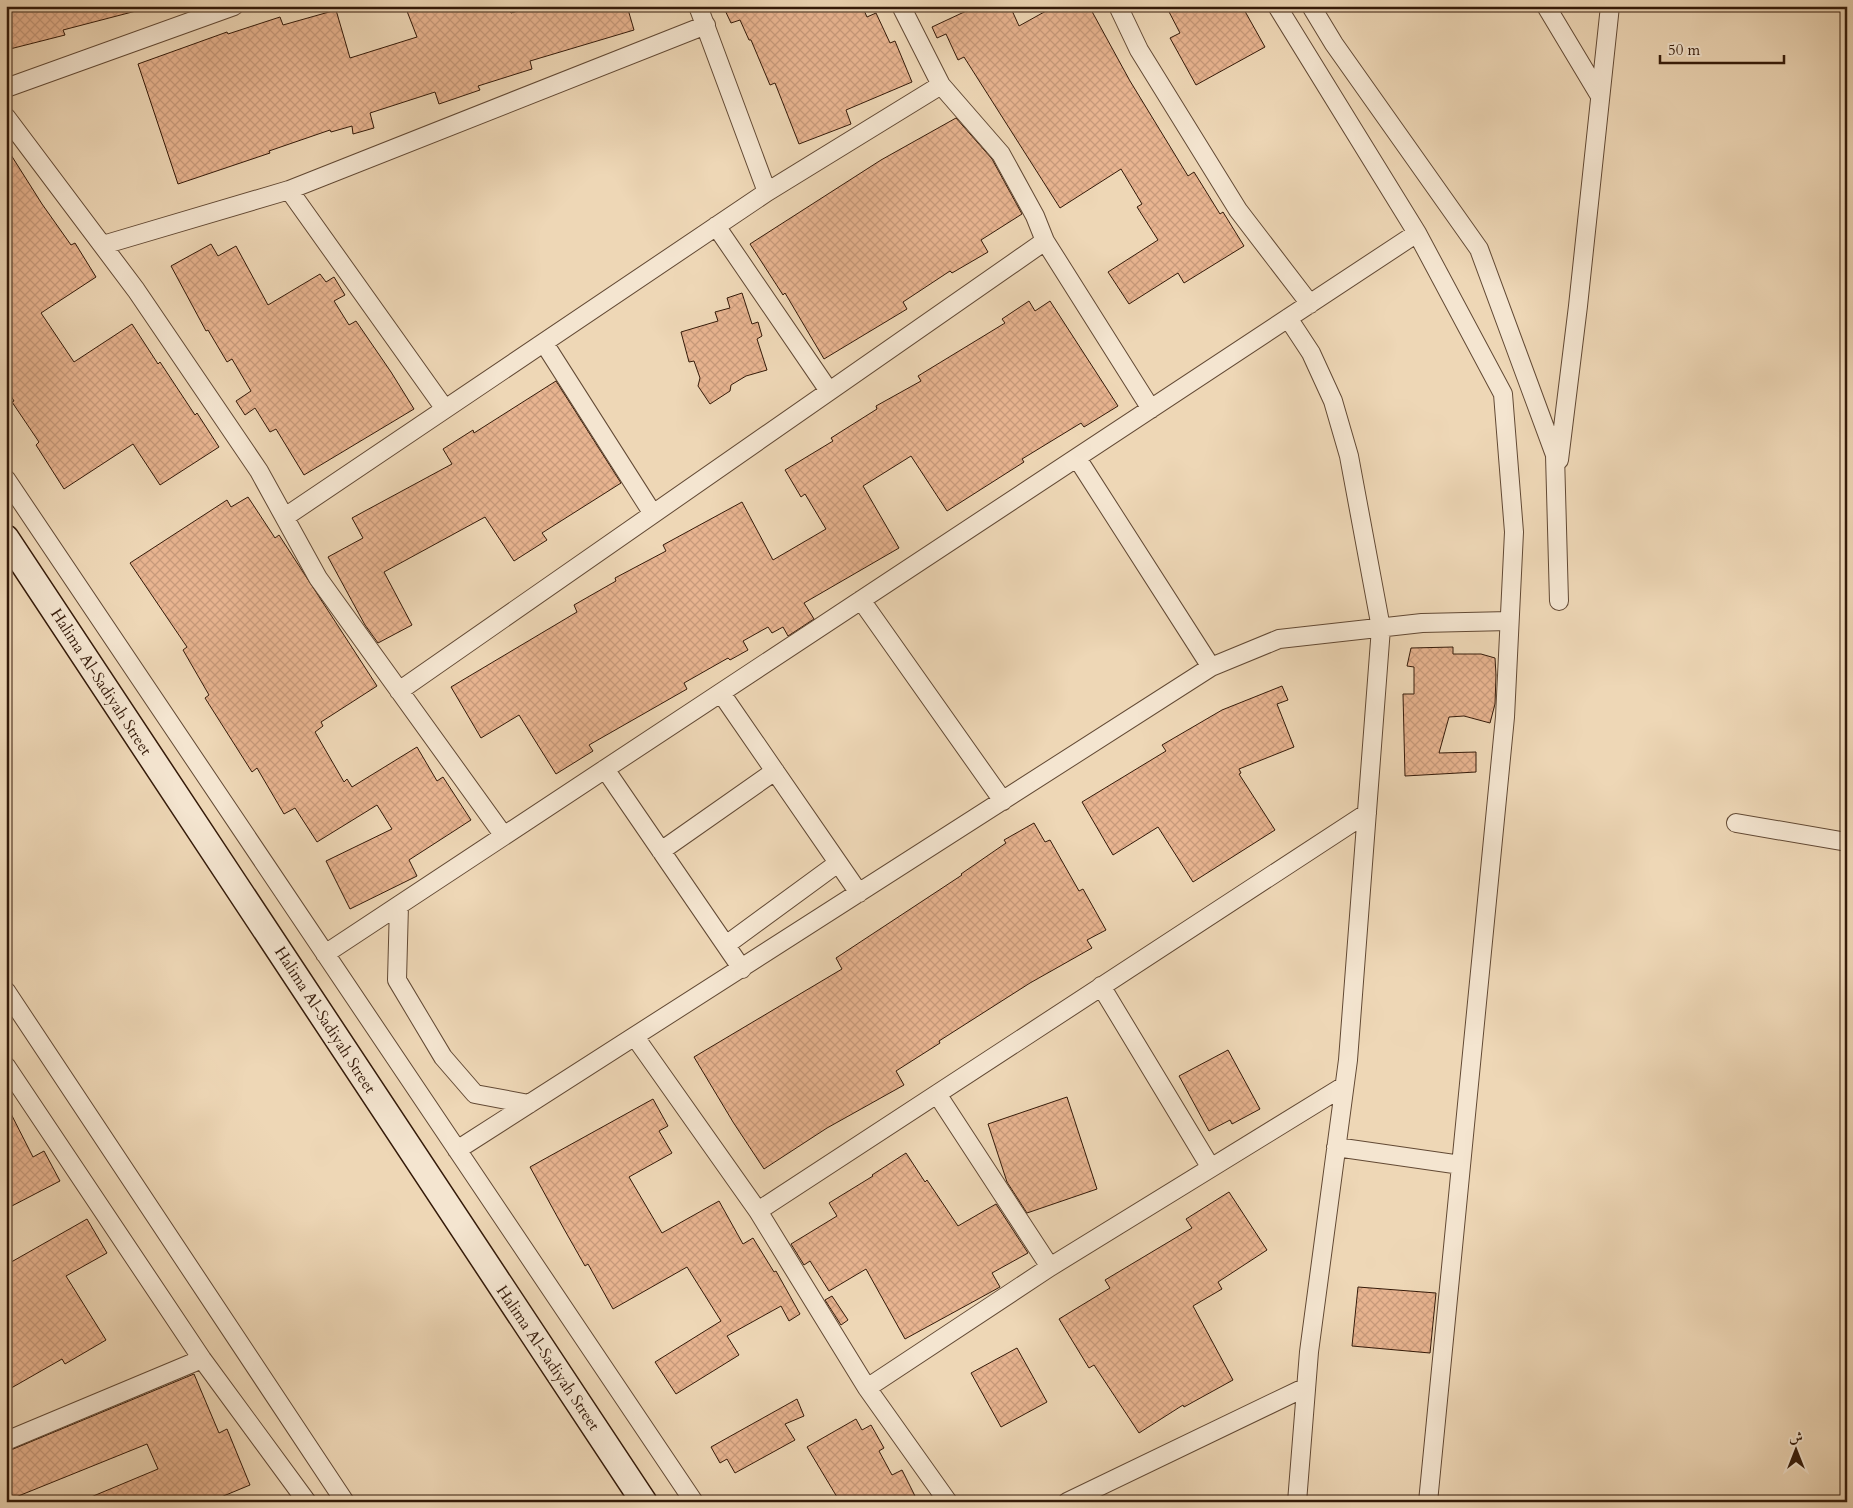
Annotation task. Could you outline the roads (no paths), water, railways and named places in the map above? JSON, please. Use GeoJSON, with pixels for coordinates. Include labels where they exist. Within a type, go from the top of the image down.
{"type":"FeatureCollection","features":[{"type":"Feature","properties":{"kind":"street"},"geometry":{"type":"LineString","coordinates":[[6,88],[234,6]]}},
{"type":"Feature","properties":{"kind":"street"},"geometry":{"type":"LineString","coordinates":[[698,6],[767,192]]}},
{"type":"Feature","properties":{"kind":"street"},"geometry":{"type":"LineString","coordinates":[[901,6],[941,85],[1000,154],[1036,216],[1045,241],[1151,409]]}},
{"type":"Feature","properties":{"kind":"street"},"geometry":{"type":"LineString","coordinates":[[1118,6],[1139,50],[1238,210],[1310,304]]}},
{"type":"Feature","properties":{"kind":"street"},"geometry":{"type":"LineString","coordinates":[[1276,6],[1417,233],[1502,394],[1514,532],[1505,717],[1428,1502]]}},
{"type":"Feature","properties":{"kind":"street"},"geometry":{"type":"LineString","coordinates":[[1311,6],[1334,44],[1479,249],[1555,455],[1559,601]]}},
{"type":"Feature","properties":{"kind":"street"},"geometry":{"type":"LineString","coordinates":[[1546,6],[1600,96]]}},
{"type":"Feature","properties":{"kind":"street"},"geometry":{"type":"LineString","coordinates":[[1556,482],[1578,306],[1610,6]]}},
{"type":"Feature","properties":{"kind":"street"},"geometry":{"type":"LineString","coordinates":[[103,245],[290,190],[706,24]]}},
{"type":"Feature","properties":{"kind":"street"},"geometry":{"type":"LineString","coordinates":[[285,517],[767,192],[941,85]]}},
{"type":"Feature","properties":{"kind":"street"},"geometry":{"type":"LineString","coordinates":[[6,117],[136,290],[259,471],[318,578],[504,836]]}},
{"type":"Feature","properties":{"kind":"street"},"geometry":{"type":"LineString","coordinates":[[290,190],[445,409]]}},
{"type":"Feature","properties":{"kind":"street"},"geometry":{"type":"LineString","coordinates":[[716,226],[829,391]]}},
{"type":"Feature","properties":{"kind":"street"},"geometry":{"type":"LineString","coordinates":[[325,954],[1417,233]]}},
{"type":"Feature","properties":{"kind":"street"},"geometry":{"type":"LineString","coordinates":[[399,691],[1045,241]]}},
{"type":"Feature","properties":{"kind":"street"},"geometry":{"type":"LineString","coordinates":[[1288,318],[1312,353],[1335,410],[1349,456],[1381,628],[1344,1086],[1308,1352],[1297,1502]]}},
{"type":"Feature","properties":{"kind":"street"},"geometry":{"type":"LineString","coordinates":[[544,343],[653,514]]}},
{"type":"Feature","properties":{"kind":"street"},"geometry":{"type":"LineString","coordinates":[[1077,458],[1211,667]]}},
{"type":"Feature","properties":{"kind":"street"},"geometry":{"type":"LineString","coordinates":[[6,479],[694,1502]]}},
{"type":"Feature","properties":{"kind":"street","name":"Halima Al-Sadiyah Street"},"geometry":{"type":"LineString","coordinates":[[6,538],[644,1502]]}},
{"type":"Feature","properties":{"kind":"street"},"geometry":{"type":"LineString","coordinates":[[861,600],[1003,801]]}},
{"type":"Feature","properties":{"kind":"street"},"geometry":{"type":"LineString","coordinates":[[457,1150],[635,1038],[1211,667],[1280,639],[1422,623],[1510,621]]}},
{"type":"Feature","properties":{"kind":"street"},"geometry":{"type":"LineString","coordinates":[[721,693],[859,893]]}},
{"type":"Feature","properties":{"kind":"street"},"geometry":{"type":"LineString","coordinates":[[605,769],[742,969]]}},
{"type":"Feature","properties":{"kind":"street"},"geometry":{"type":"LineString","coordinates":[[661,850],[774,771]]}},
{"type":"Feature","properties":{"kind":"street"},"geometry":{"type":"LineString","coordinates":[[758,1210],[1367,813]]}},
{"type":"Feature","properties":{"kind":"street"},"geometry":{"type":"LineString","coordinates":[[1736,823],[1847,842]]}},
{"type":"Feature","properties":{"kind":"street"},"geometry":{"type":"LineString","coordinates":[[726,945],[838,863]]}},
{"type":"Feature","properties":{"kind":"street"},"geometry":{"type":"LineString","coordinates":[[399,905],[397,980],[443,1058],[475,1094],[528,1104]]}},
{"type":"Feature","properties":{"kind":"street"},"geometry":{"type":"LineString","coordinates":[[1101,986],[1210,1168]]}},
{"type":"Feature","properties":{"kind":"street"},"geometry":{"type":"LineString","coordinates":[[6,991],[344,1502]]}},
{"type":"Feature","properties":{"kind":"street"},"geometry":{"type":"LineString","coordinates":[[635,1038],[758,1210],[867,1388],[948,1502]]}},
{"type":"Feature","properties":{"kind":"street"},"geometry":{"type":"LineString","coordinates":[[6,1066],[202,1360],[307,1502]]}},
{"type":"Feature","properties":{"kind":"street"},"geometry":{"type":"LineString","coordinates":[[867,1388],[1050,1267],[1344,1086]]}},
{"type":"Feature","properties":{"kind":"street"},"geometry":{"type":"LineString","coordinates":[[936,1094],[1050,1267]]}},
{"type":"Feature","properties":{"kind":"street"},"geometry":{"type":"LineString","coordinates":[[1336,1147],[1461,1165]]}},
{"type":"Feature","properties":{"kind":"street"},"geometry":{"type":"LineString","coordinates":[[6,1440],[202,1360]]}},
{"type":"Feature","properties":{"kind":"street"},"geometry":{"type":"LineString","coordinates":[[1067,1502],[1306,1387]]}}]}
